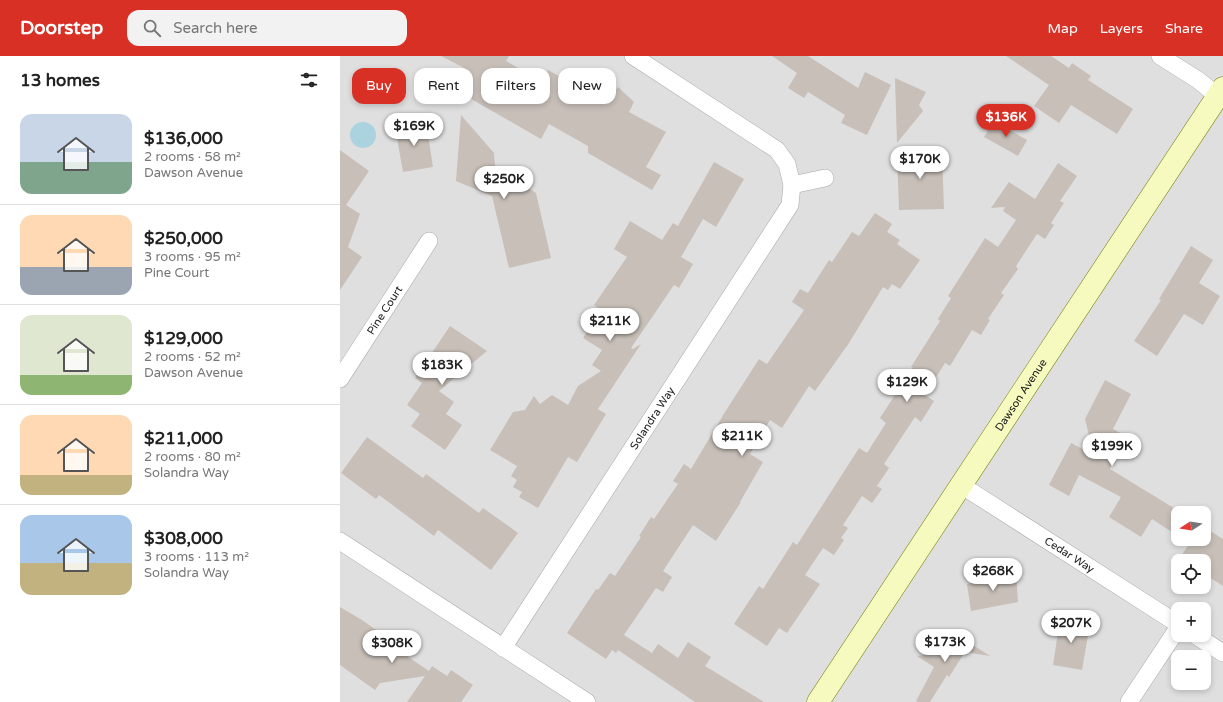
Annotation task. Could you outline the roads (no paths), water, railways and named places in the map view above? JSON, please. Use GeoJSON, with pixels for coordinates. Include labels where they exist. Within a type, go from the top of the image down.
{"type":"FeatureCollection","features":[{"type":"Feature","properties":{"kind":"main road","name":"Dawson Avenue"},"geometry":{"type":"LineString","coordinates":[[818,702],[1220,92]]}},
{"type":"Feature","properties":{"kind":"street","name":"Solandra Way"},"geometry":{"type":"LineString","coordinates":[[503,648],[790,205],[792,185],[787,164],[777,150],[633,56]]}},
{"type":"Feature","properties":{"kind":"street"},"geometry":{"type":"LineString","coordinates":[[1160,56],[1220,92]]}},
{"type":"Feature","properties":{"kind":"street"},"geometry":{"type":"LineString","coordinates":[[792,185],[825,178]]}},
{"type":"Feature","properties":{"kind":"street","name":"Pine Court"},"geometry":{"type":"LineString","coordinates":[[340,379],[429,241]]}},
{"type":"Feature","properties":{"kind":"street","name":"Cedar Way"},"geometry":{"type":"LineString","coordinates":[[961,485],[1171,620]]}},
{"type":"Feature","properties":{"kind":"street"},"geometry":{"type":"LineString","coordinates":[[340,541],[587,702]]}},
{"type":"Feature","properties":{"kind":"street"},"geometry":{"type":"LineString","coordinates":[[1129,702],[1171,639]]}},
{"type":"Feature","properties":{"kind":"street"},"geometry":{"type":"LineString","coordinates":[[1206,642],[1223,653]]}},
{"type":"Feature","properties":{"kind":"water"},"geometry":{"type":"Polygon","coordinates":[[[363,122],[372,126],[376,135],[372,144],[363,148],[354,144],[350,135],[354,126],[363,122]]]}}]}
